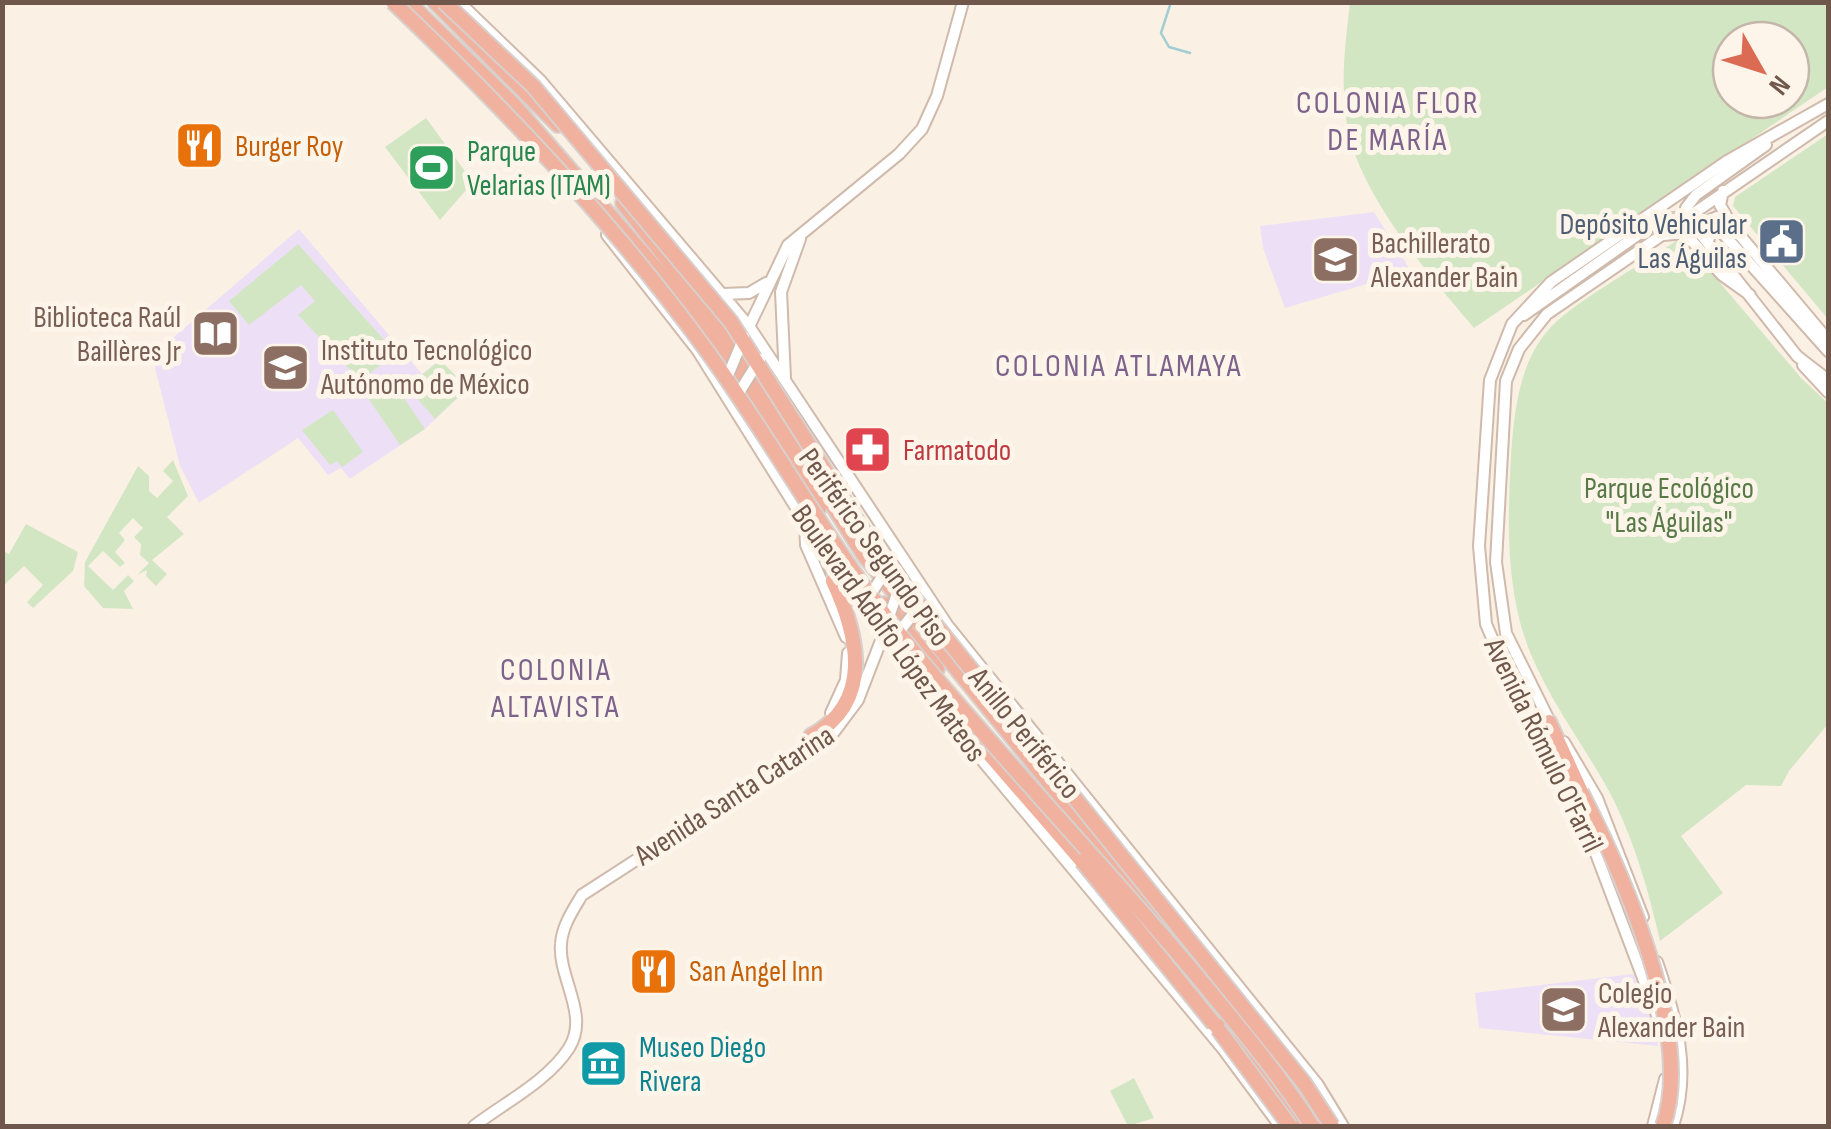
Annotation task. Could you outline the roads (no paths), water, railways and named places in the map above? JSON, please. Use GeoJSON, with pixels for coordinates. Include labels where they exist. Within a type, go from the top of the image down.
{"type":"FeatureCollection","features":[{"type":"Feature","properties":{"kind":"highway"},"geometry":{"type":"LineString","coordinates":[[396,2],[422,16]]}},
{"type":"Feature","properties":{"kind":"highway","name":"Periférico Segundo Piso"},"geometry":{"type":"LineString","coordinates":[[396,2],[528,133],[660,289],[710,354],[799,495],[912,649],[1191,970],[1312,1126]]}},
{"type":"Feature","properties":{"kind":"highway","name":"Anillo Periférico"},"geometry":{"type":"LineString","coordinates":[[408,2],[513,104],[712,333],[853,564],[1176,962],[1302,1126]]}},
{"type":"Feature","properties":{"kind":"highway","name":"Anillo Periférico"},"geometry":{"type":"LineString","coordinates":[[435,2],[574,142],[722,328],[864,555],[1240,1016],[1320,1126]]}},
{"type":"Feature","properties":{"kind":"highway","name":"Periférico Segundo Piso"},"geometry":{"type":"LineString","coordinates":[[444,2],[533,86],[731,322],[876,551],[1294,1070],[1332,1126]]}},
{"type":"Feature","properties":{"kind":"highway"},"geometry":{"type":"LineString","coordinates":[[574,142],[592,158]]}},
{"type":"Feature","properties":{"kind":"highway"},"geometry":{"type":"LineString","coordinates":[[628,238],[642,256]]}},
{"type":"Feature","properties":{"kind":"highway"},"geometry":{"type":"LineString","coordinates":[[811,736],[826,728],[844,708],[856,673],[854,633],[833,581]]}},
{"type":"Feature","properties":{"kind":"highway"},"geometry":{"type":"LineString","coordinates":[[1549,722],[1612,858],[1668,1022],[1674,1073],[1663,1126]]}},
{"type":"Feature","properties":{"kind":"highway"},"geometry":{"type":"LineString","coordinates":[[1015,730],[1048,750]]}},
{"type":"Feature","properties":{"kind":"highway"},"geometry":{"type":"LineString","coordinates":[[971,733],[1082,861],[1240,1057],[1282,1125]]}},
{"type":"Feature","properties":{"kind":"highway"},"geometry":{"type":"LineString","coordinates":[[1150,962],[1176,962]]}},
{"type":"Feature","properties":{"kind":"highway"},"geometry":{"type":"LineString","coordinates":[[1280,1096],[1282,1125]]}},
{"type":"Feature","properties":{"kind":"main road","name":"Boulevard Adolfo López Mateos"},"geometry":{"type":"LineString","coordinates":[[384,2],[545,158],[655,295],[722,388],[805,522],[849,584],[897,639],[904,656],[983,762],[1282,1125]]}},
{"type":"Feature","properties":{"kind":"main road","name":"Boulevard Adolfo López Mateos"},"geometry":{"type":"LineString","coordinates":[[459,2],[540,80],[723,294],[763,354],[785,379],[928,598],[1318,1085],[1343,1126]]}},
{"type":"Feature","properties":{"kind":"main road"},"geometry":{"type":"LineString","coordinates":[[722,388],[767,282],[788,245],[899,154],[922,129],[938,96],[963,2]]}},
{"type":"Feature","properties":{"kind":"main road"},"geometry":{"type":"LineString","coordinates":[[1824,107],[1828,122]]}},
{"type":"Feature","properties":{"kind":"main road","name":"Avenida Rómulo O'Farril"},"geometry":{"type":"LineString","coordinates":[[1653,1126],[1665,1082],[1665,1053],[1658,1016],[1587,830],[1514,688],[1486,624],[1479,546],[1490,380],[1518,313],[1551,282],[1727,161],[1772,140],[1824,107]]}},
{"type":"Feature","properties":{"kind":"main road","name":"Avenida Rómulo O'Farril"},"geometry":{"type":"LineString","coordinates":[[1673,1126],[1682,1057],[1676,1016],[1598,798],[1549,722],[1514,655],[1501,611],[1496,562],[1506,381],[1519,349],[1536,324],[1688,214],[1828,122]]}},
{"type":"Feature","properties":{"kind":"main road"},"geometry":{"type":"LineString","coordinates":[[1772,140],[1696,194],[1686,208],[1810,377],[1828,392]]}},
{"type":"Feature","properties":{"kind":"main road"},"geometry":{"type":"LineString","coordinates":[[1724,190],[1720,205],[1732,226],[1828,340]]}},
{"type":"Feature","properties":{"kind":"main road"},"geometry":{"type":"LineString","coordinates":[[1712,243],[1706,232],[1710,220],[1717,217],[1732,226]]}},
{"type":"Feature","properties":{"kind":"main road"},"geometry":{"type":"LineString","coordinates":[[1508,335],[1528,312],[1656,222]]}},
{"type":"Feature","properties":{"kind":"main road"},"geometry":{"type":"LineString","coordinates":[[1718,228],[1828,352]]}},
{"type":"Feature","properties":{"kind":"main road"},"geometry":{"type":"LineString","coordinates":[[785,379],[780,292],[803,232]]}},
{"type":"Feature","properties":{"kind":"main road"},"geometry":{"type":"LineString","coordinates":[[1657,236],[1685,233],[1722,274],[1752,296]]}},
{"type":"Feature","properties":{"kind":"main road"},"geometry":{"type":"LineString","coordinates":[[723,294],[749,293],[767,282]]}},
{"type":"Feature","properties":{"kind":"main road"},"geometry":{"type":"LineString","coordinates":[[732,404],[763,354]]}},
{"type":"Feature","properties":{"kind":"main road"},"geometry":{"type":"LineString","coordinates":[[1796,356],[1828,380]]}},
{"type":"Feature","properties":{"kind":"main road"},"geometry":{"type":"LineString","coordinates":[[789,757],[811,736],[842,694],[848,650],[840,617],[806,545],[805,522]]}},
{"type":"Feature","properties":{"kind":"main road"},"geometry":{"type":"LineString","coordinates":[[849,584],[864,592],[874,589],[888,568],[894,548]]}},
{"type":"Feature","properties":{"kind":"main road","name":"Avenida Santa Catarina"},"geometry":{"type":"LineString","coordinates":[[474,1126],[557,1063],[572,1043],[576,1020],[561,945],[566,922],[582,894],[789,757],[822,742],[846,721],[869,675],[906,565]]}},
{"type":"Feature","properties":{"kind":"main road"},"geometry":{"type":"LineString","coordinates":[[897,639],[928,598]]}},
{"type":"Feature","properties":{"kind":"main road"},"geometry":{"type":"LineString","coordinates":[[869,675],[883,658],[904,656]]}},
{"type":"Feature","properties":{"kind":"main road"},"geometry":{"type":"LineString","coordinates":[[1636,958],[1650,961],[1654,952]]}},
{"type":"Feature","properties":{"kind":"waterway"},"geometry":{"type":"LineString","coordinates":[[1171,2],[1161,33],[1169,47],[1190,53]]}},
{"type":"Feature","properties":{"kind":"tunnel"},"geometry":{"type":"LineString","coordinates":[[1656,222],[1687,216],[1717,228]]}},
{"type":"Feature","properties":{"kind":"tunnel"},"geometry":{"type":"LineString","coordinates":[[821,541],[833,581]]}},
{"type":"Feature","properties":{"kind":"tunnel"},"geometry":{"type":"LineString","coordinates":[[941,693],[971,733]]}},
{"type":"Feature","properties":{"kind":"place","name":"Burger Roy"},"geometry":{"type":"Point","coordinates":[200,146]}},
{"type":"Feature","properties":{"kind":"place","name":"Parque Velarias (ITAM)"},"geometry":{"type":"Point","coordinates":[432,168]}},
{"type":"Feature","properties":{"kind":"place","name":"Depósito Vehicular Las Águilas"},"geometry":{"type":"Point","coordinates":[1782,241]}},
{"type":"Feature","properties":{"kind":"place","name":"Bachillerato Alexander Bain"},"geometry":{"type":"Point","coordinates":[1336,260]}},
{"type":"Feature","properties":{"kind":"place","name":"Biblioteca Raúl Baillères Jr"},"geometry":{"type":"Point","coordinates":[216,334]}},
{"type":"Feature","properties":{"kind":"place","name":"Instituto Tecnológico Autónomo de México"},"geometry":{"type":"Point","coordinates":[286,367]}},
{"type":"Feature","properties":{"kind":"place","name":"Farmatodo"},"geometry":{"type":"Point","coordinates":[868,450]}},
{"type":"Feature","properties":{"kind":"place","name":"San Angel Inn"},"geometry":{"type":"Point","coordinates":[654,971]}},
{"type":"Feature","properties":{"kind":"place","name":"Colegio Alexander Bain"},"geometry":{"type":"Point","coordinates":[1563,1010]}},
{"type":"Feature","properties":{"kind":"place","name":"Museo Diego Rivera"},"geometry":{"type":"Point","coordinates":[604,1064]}},
{"type":"Feature","properties":{"kind":"district","name":"COLONIA FLOR DE MARÍA"},"geometry":{"type":"Point","coordinates":[1388,120]}},
{"type":"Feature","properties":{"kind":"district","name":"COLONIA ATLAMAYA"},"geometry":{"type":"Point","coordinates":[1119,365]}},
{"type":"Feature","properties":{"kind":"district","name":"COLONIA ALTAVISTA"},"geometry":{"type":"Point","coordinates":[556,688]}},
{"type":"Feature","properties":{"kind":"park label","name":"Parque Ecológico \"Las Águilas\""},"geometry":{"type":"Point","coordinates":[1669,505]}}]}
